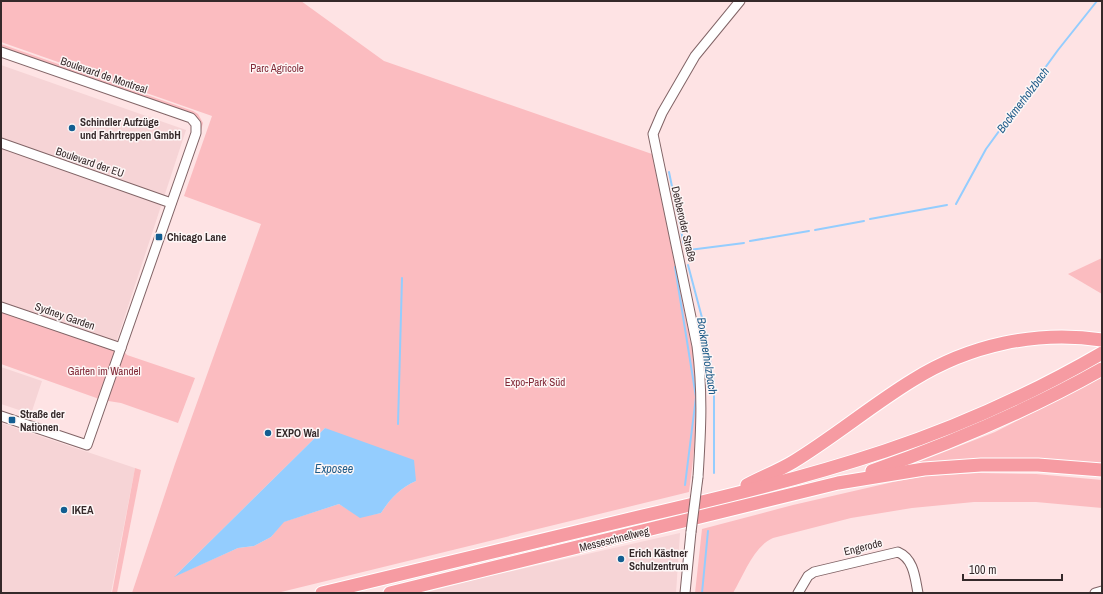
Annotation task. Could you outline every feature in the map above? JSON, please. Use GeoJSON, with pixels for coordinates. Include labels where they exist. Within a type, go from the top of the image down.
{"type":"FeatureCollection","features":[{"type":"Feature","properties":{"kind":"highway"},"geometry":{"type":"LineString","coordinates":[[724,496],[792,463],[833,437],[913,380],[946,362],[988,347],[1028,339],[1075,337],[1102,340]]}},
{"type":"Feature","properties":{"kind":"highway"},"geometry":{"type":"LineString","coordinates":[[724,496],[831,468],[928,436],[1032,391],[1102,353]]}},
{"type":"Feature","properties":{"kind":"highway"},"geometry":{"type":"LineString","coordinates":[[838,483],[935,448],[991,425],[1038,403],[1102,369]]}},
{"type":"Feature","properties":{"kind":"highway"},"geometry":{"type":"LineString","coordinates":[[838,483],[924,469],[981,465],[1038,465],[1102,470]]}},
{"type":"Feature","properties":{"kind":"highway","name":"Messeschnellweg"},"geometry":{"type":"LineString","coordinates":[[390,593],[838,483]]}},
{"type":"Feature","properties":{"kind":"highway","name":"Messeschnellweg"},"geometry":{"type":"LineString","coordinates":[[322,593],[724,496]]}},
{"type":"Feature","properties":{"kind":"street","name":"Debberoder Straße"},"geometry":{"type":"LineString","coordinates":[[685,593],[698,477],[702,411],[702,381],[696,338],[653,134],[662,113],[695,56],[740,1]]}},
{"type":"Feature","properties":{"kind":"street","name":"Boulevard de Montreal"},"geometry":{"type":"LineString","coordinates":[[1,52],[191,118],[196,124],[196,133],[171,203]]}},
{"type":"Feature","properties":{"kind":"street","name":"Boulevard der EU"},"geometry":{"type":"LineString","coordinates":[[1,143],[171,203]]}},
{"type":"Feature","properties":{"kind":"street"},"geometry":{"type":"LineString","coordinates":[[1,416],[87,446],[171,203]]}},
{"type":"Feature","properties":{"kind":"street","name":"Sydney Garden"},"geometry":{"type":"LineString","coordinates":[[1,307],[121,348]]}},
{"type":"Feature","properties":{"kind":"street","name":"Engerode"},"geometry":{"type":"LineString","coordinates":[[798,593],[808,576],[814,572],[898,552],[908,558],[911,564],[918,593]]}},
{"type":"Feature","properties":{"kind":"street"},"geometry":{"type":"LineString","coordinates":[[1095,593],[1102,591]]}},
{"type":"Feature","properties":{"kind":"shaded area"},"geometry":{"type":"Polygon","coordinates":[[[1,65],[186,130],[115,346],[1,307],[1,65]]]}},
{"type":"Feature","properties":{"kind":"shaded area"},"geometry":{"type":"Polygon","coordinates":[[[1,367],[42,381],[31,414],[1,404],[1,367]]]}},
{"type":"Feature","properties":{"kind":"shaded area","name":"IKEA"},"geometry":{"type":"Polygon","coordinates":[[[1,423],[135,468],[111,593],[1,593],[1,423]]]}},
{"type":"Feature","properties":{"kind":"shaded area","name":"Erich Kästner Schulzentrum"},"geometry":{"type":"Polygon","coordinates":[[[680,533],[676,593],[424,593],[481,578],[680,533]]]}},
{"type":"Feature","properties":{"kind":"green space","name":"Expo-Park Süd"},"geometry":{"type":"Polygon","coordinates":[[[1,1],[301,1],[384,61],[652,154],[695,362],[697,395],[696,427],[689,492],[277,593],[132,593],[175,464],[261,224],[184,196],[212,116],[1,42],[1,1]],[[325,428],[175,576],[238,548],[254,546],[271,537],[283,522],[339,504],[360,517],[381,513],[396,494],[416,481],[325,428]]]}},
{"type":"Feature","properties":{"kind":"green space"},"geometry":{"type":"Polygon","coordinates":[[[1,44],[193,111],[198,114],[203,123],[198,142],[196,141],[200,123],[193,115],[1,47],[1,44]]]}},
{"type":"Feature","properties":{"kind":"green space"},"geometry":{"type":"Polygon","coordinates":[[[1102,258],[1102,294],[1068,274],[1102,258]]]}},
{"type":"Feature","properties":{"kind":"green space","name":"Gärten im Wandel"},"geometry":{"type":"Polygon","coordinates":[[[1,307],[121,348],[127,355],[195,378],[178,423],[121,403],[102,400],[1,364],[1,307]]]}},
{"type":"Feature","properties":{"kind":"green space"},"geometry":{"type":"Polygon","coordinates":[[[1102,377],[1102,466],[911,465],[995,432],[1102,377]]]}},
{"type":"Feature","properties":{"kind":"green space"},"geometry":{"type":"Polygon","coordinates":[[[135,468],[141,470],[117,593],[112,593],[135,468]]]}},
{"type":"Feature","properties":{"kind":"green space"},"geometry":{"type":"Polygon","coordinates":[[[979,473],[1036,474],[1102,480],[1102,508],[1036,502],[974,502],[912,508],[851,518],[773,538],[766,542],[754,555],[733,593],[695,593],[702,529],[793,505],[893,482],[925,476],[979,473]]]}},
{"type":"Feature","properties":{"kind":"water","name":"Exposee"},"geometry":{"type":"Polygon","coordinates":[[[325,428],[414,460],[416,481],[396,494],[381,513],[360,518],[339,504],[284,522],[271,537],[254,546],[238,548],[174,577],[325,428]]]}},
{"type":"Feature","properties":{"kind":"waterway","name":"Bockmerholzbach"},"geometry":{"type":"LineString","coordinates":[[956,204],[986,149],[1058,50],[1097,1]]}},
{"type":"Feature","properties":{"kind":"waterway"},"geometry":{"type":"LineString","coordinates":[[669,172],[684,245]]}},
{"type":"Feature","properties":{"kind":"waterway","name":"Bockmerholzbach"},"geometry":{"type":"LineString","coordinates":[[870,219],[947,205]]}},
{"type":"Feature","properties":{"kind":"waterway","name":"Bockmerholzbach"},"geometry":{"type":"LineString","coordinates":[[815,230],[864,221]]}},
{"type":"Feature","properties":{"kind":"waterway","name":"Bockmerholzbach"},"geometry":{"type":"LineString","coordinates":[[750,241],[809,231]]}},
{"type":"Feature","properties":{"kind":"waterway","name":"Bockmerholzbach"},"geometry":{"type":"LineString","coordinates":[[689,250],[744,243]]}},
{"type":"Feature","properties":{"kind":"waterway","name":"Bockmerholzbach"},"geometry":{"type":"LineString","coordinates":[[688,265],[705,329],[714,384],[714,473]]}},
{"type":"Feature","properties":{"kind":"waterway"},"geometry":{"type":"LineString","coordinates":[[675,267],[696,397],[685,485]]}},
{"type":"Feature","properties":{"kind":"waterway"},"geometry":{"type":"LineString","coordinates":[[398,424],[402,278]]}},
{"type":"Feature","properties":{"kind":"waterway","name":"Bockmerholzbach"},"geometry":{"type":"LineString","coordinates":[[702,593],[708,531]]}},
{"type":"Feature","properties":{"kind":"place","name":"Schindler Aufzüge und Fahrtreppen GmbH"},"geometry":{"type":"Point","coordinates":[72,128]}},
{"type":"Feature","properties":{"kind":"place","name":"Chicago Lane"},"geometry":{"type":"Point","coordinates":[159,237]}},
{"type":"Feature","properties":{"kind":"place","name":"Straße der Nationen"},"geometry":{"type":"Point","coordinates":[12,420]}},
{"type":"Feature","properties":{"kind":"place","name":"EXPO Wal"},"geometry":{"type":"Point","coordinates":[268,433]}},
{"type":"Feature","properties":{"kind":"place","name":"IKEA"},"geometry":{"type":"Point","coordinates":[64,510]}},
{"type":"Feature","properties":{"kind":"place","name":"Erich Kästner Schulzentrum"},"geometry":{"type":"Point","coordinates":[621,559]}},
{"type":"Feature","properties":{"kind":"park label","name":"Parc Agricole"},"geometry":{"type":"Point","coordinates":[277,68]}}]}
